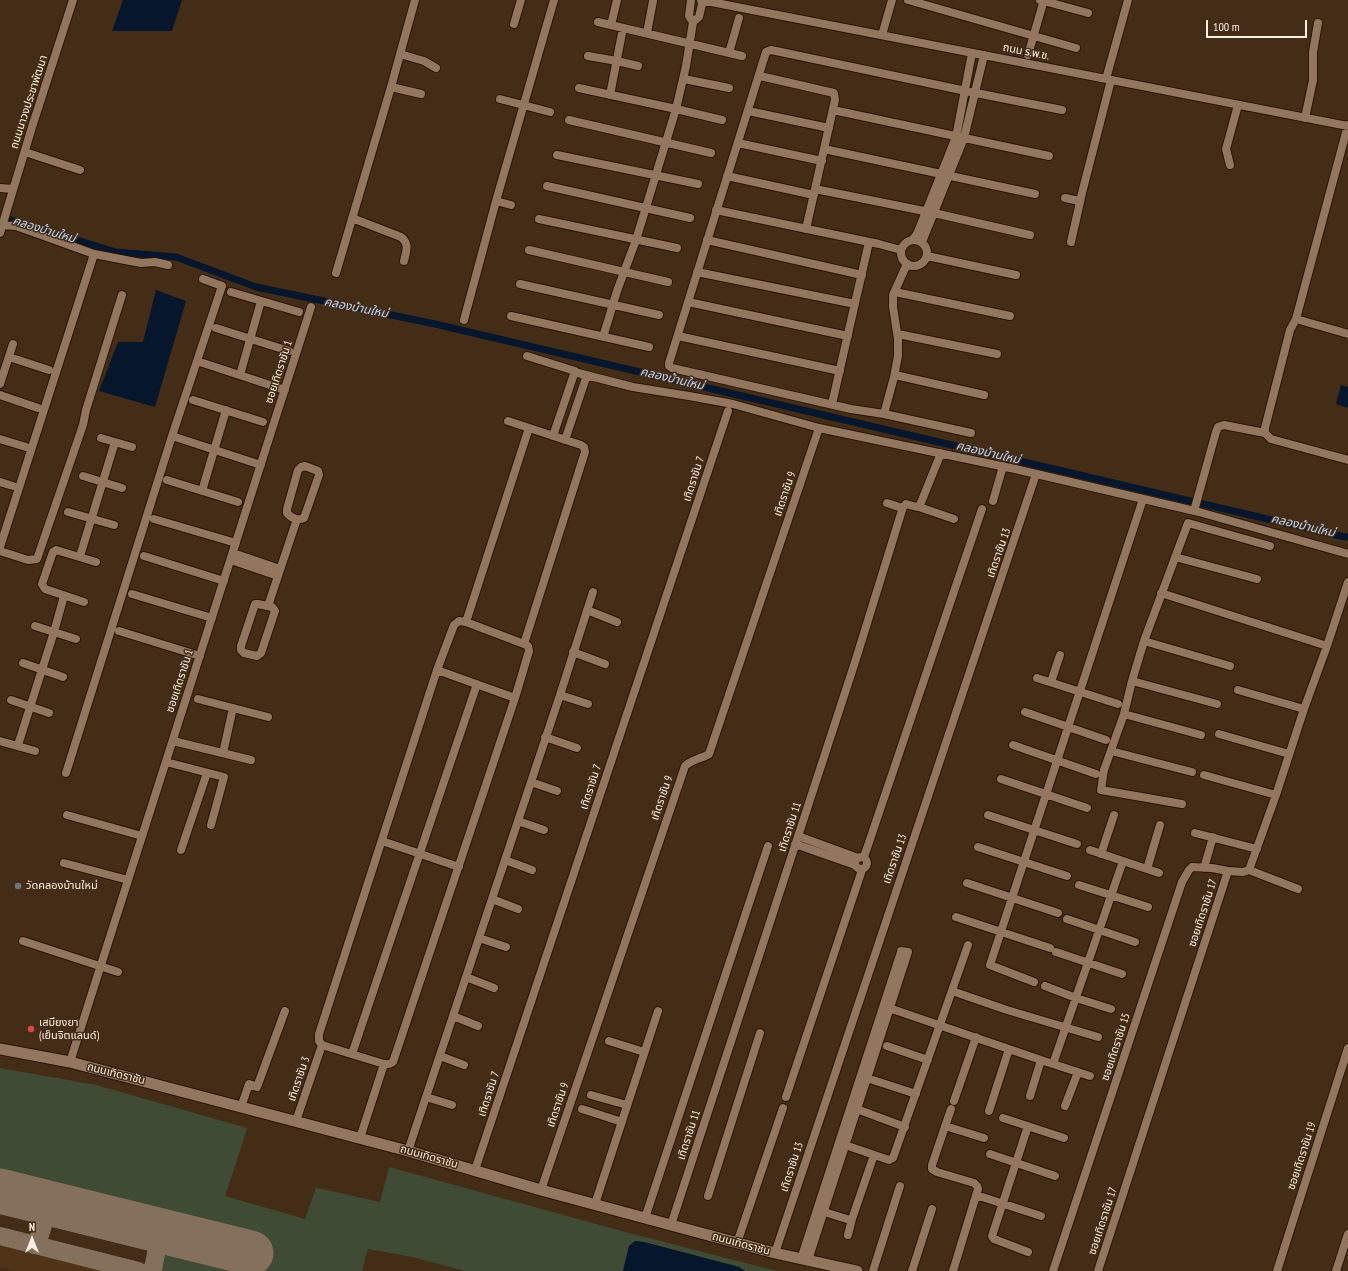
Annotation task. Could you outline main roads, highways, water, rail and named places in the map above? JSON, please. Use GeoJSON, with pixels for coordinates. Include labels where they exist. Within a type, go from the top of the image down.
{"type":"FeatureCollection","features":[{"type":"Feature","properties":{"kind":"water"},"geometry":{"type":"Polygon","coordinates":[[[123,0],[182,0],[172,31],[112,31],[123,0]]]}},
{"type":"Feature","properties":{"kind":"water"},"geometry":{"type":"Polygon","coordinates":[[[156,290],[186,301],[155,407],[99,391],[118,342],[143,342],[156,290]]]}},
{"type":"Feature","properties":{"kind":"water"},"geometry":{"type":"Polygon","coordinates":[[[1341,385],[1348,387],[1348,408],[1336,404],[1341,385]]]}},
{"type":"Feature","properties":{"kind":"water"},"geometry":{"type":"Polygon","coordinates":[[[635,1241],[644,1242],[739,1267],[745,1271],[623,1271],[629,1246],[635,1241]]]}},
{"type":"Feature","properties":{"kind":"waterway","name":"คลองบ้านใหม่"},"geometry":{"type":"LineString","coordinates":[[0,219],[5,218],[116,252],[176,257],[256,287],[435,324],[1348,537]]}},
{"type":"Feature","properties":{"kind":"place","name":"วัดคลองบ้านใหม่"},"geometry":{"type":"Point","coordinates":[18,886]}},
{"type":"Feature","properties":{"kind":"place","name":"เสบียงยา (เย็นจิตแลนด์)"},"geometry":{"type":"Point","coordinates":[31,1029]}}]}
